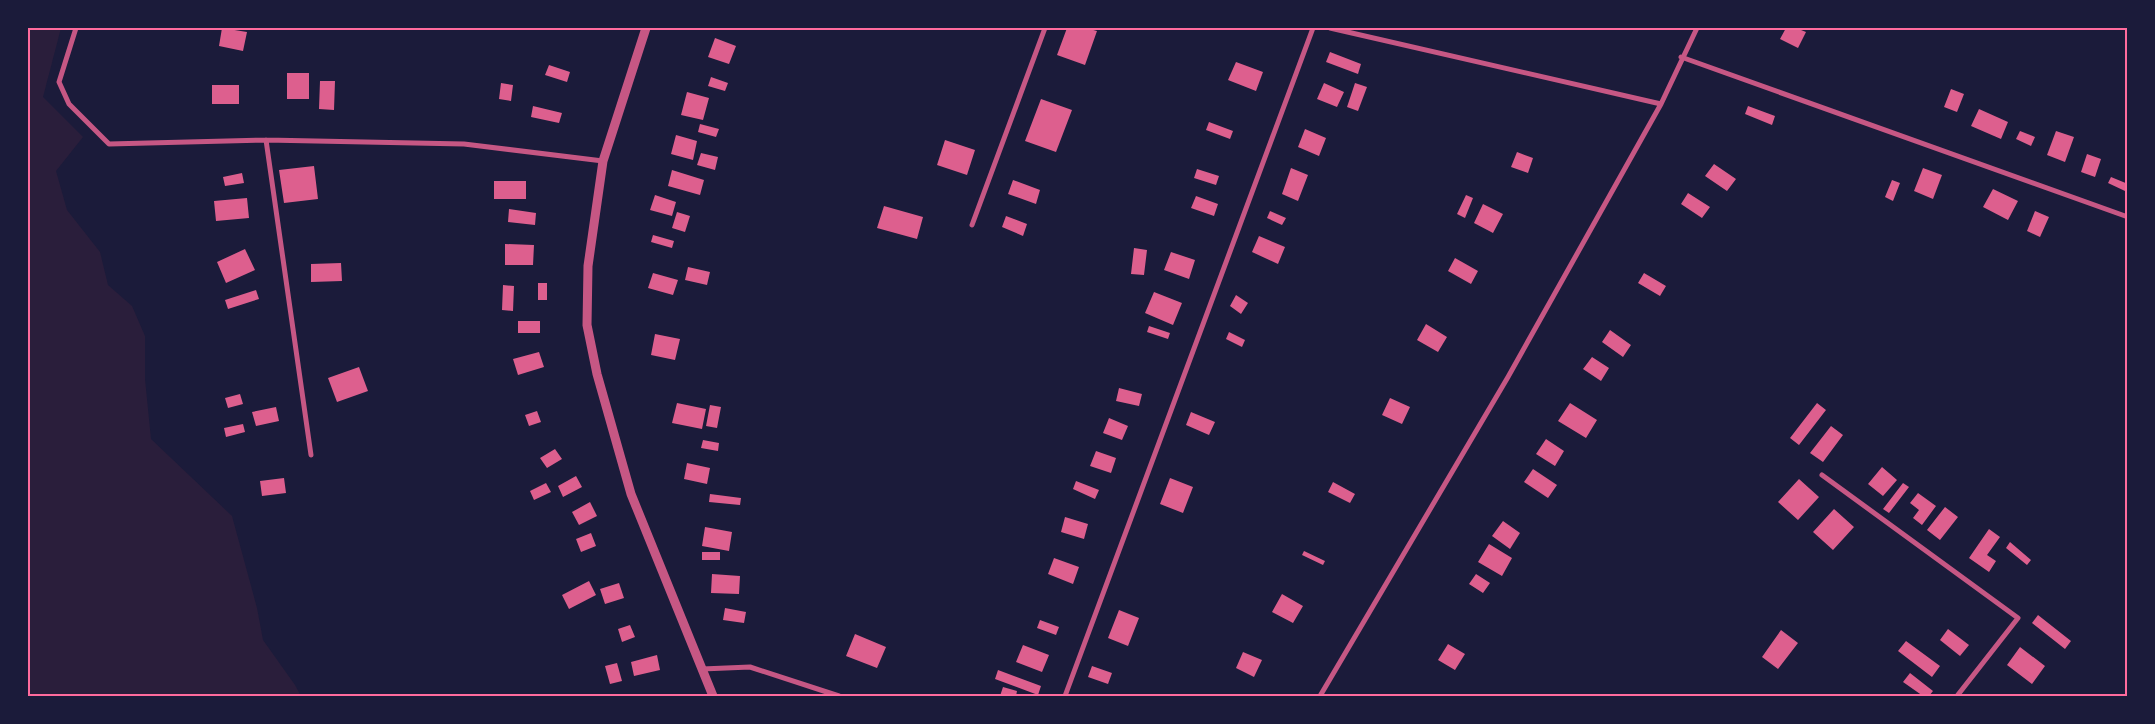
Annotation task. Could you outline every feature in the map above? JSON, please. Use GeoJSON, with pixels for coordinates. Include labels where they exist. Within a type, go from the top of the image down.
{"type":"FeatureCollection","features":[{"type":"Feature","properties":{"kind":"street"},"geometry":{"type":"LineString","coordinates":[[76,28],[59,82],[69,104],[109,144],[266,140],[464,144],[602,161]]}},
{"type":"Feature","properties":{"kind":"street"},"geometry":{"type":"LineString","coordinates":[[646,28],[602,161],[588,266],[587,325],[597,374],[631,494],[713,696]]}},
{"type":"Feature","properties":{"kind":"street"},"geometry":{"type":"LineString","coordinates":[[972,225],[1045,28]]}},
{"type":"Feature","properties":{"kind":"street"},"geometry":{"type":"LineString","coordinates":[[1065,696],[1313,28]]}},
{"type":"Feature","properties":{"kind":"street"},"geometry":{"type":"LineString","coordinates":[[1330,28],[1661,104]]}},
{"type":"Feature","properties":{"kind":"street"},"geometry":{"type":"LineString","coordinates":[[1320,696],[1503,386],[1661,104],[1681,57],[1697,28]]}},
{"type":"Feature","properties":{"kind":"street"},"geometry":{"type":"LineString","coordinates":[[1681,57],[2128,217]]}},
{"type":"Feature","properties":{"kind":"street"},"geometry":{"type":"LineString","coordinates":[[266,140],[311,455]]}},
{"type":"Feature","properties":{"kind":"street"},"geometry":{"type":"LineString","coordinates":[[1822,475],[2018,618],[1957,696]]}},
{"type":"Feature","properties":{"kind":"street"},"geometry":{"type":"LineString","coordinates":[[701,669],[750,666],[839,696]]}},
{"type":"Feature","properties":{"kind":"shaded area"},"geometry":{"type":"Polygon","coordinates":[[[28,28],[61,28],[43,97],[83,137],[56,171],[67,210],[100,252],[108,285],[132,306],[145,336],[145,379],[151,439],[232,516],[257,608],[263,640],[301,696],[28,696],[28,28]]]}},
{"type":"Feature","properties":{"kind":"building"},"geometry":{"type":"Polygon","coordinates":[[[222,28],[247,32],[243,51],[219,46],[222,28]]]}},
{"type":"Feature","properties":{"kind":"building"},"geometry":{"type":"Polygon","coordinates":[[[1067,28],[1086,28],[1097,31],[1085,65],[1057,55],[1067,28]]]}},
{"type":"Feature","properties":{"kind":"building"},"geometry":{"type":"Polygon","coordinates":[[[1786,28],[1796,28],[1806,32],[1798,48],[1780,39],[1786,28]]]}},
{"type":"Feature","properties":{"kind":"building"},"geometry":{"type":"Polygon","coordinates":[[[715,38],[736,46],[729,64],[708,57],[715,38]]]}},
{"type":"Feature","properties":{"kind":"building"},"geometry":{"type":"Polygon","coordinates":[[[1330,52],[1361,64],[1358,74],[1326,62],[1330,52]]]}},
{"type":"Feature","properties":{"kind":"building"},"geometry":{"type":"Polygon","coordinates":[[[1236,62],[1263,72],[1256,91],[1228,80],[1236,62]]]}},
{"type":"Feature","properties":{"kind":"building"},"geometry":{"type":"Polygon","coordinates":[[[549,65],[570,72],[567,82],[545,75],[549,65]]]}},
{"type":"Feature","properties":{"kind":"building"},"geometry":{"type":"Polygon","coordinates":[[[287,73],[309,73],[309,99],[287,99],[287,73]]]}},
{"type":"Feature","properties":{"kind":"building"},"geometry":{"type":"Polygon","coordinates":[[[711,77],[728,83],[725,91],[708,86],[711,77]]]}},
{"type":"Feature","properties":{"kind":"building"},"geometry":{"type":"Polygon","coordinates":[[[320,81],[335,81],[334,110],[319,109],[320,81]]]}},
{"type":"Feature","properties":{"kind":"building"},"geometry":{"type":"Polygon","coordinates":[[[501,83],[513,85],[511,101],[499,99],[501,83]]]}},
{"type":"Feature","properties":{"kind":"building"},"geometry":{"type":"Polygon","coordinates":[[[1324,83],[1344,92],[1337,107],[1317,99],[1324,83]]]}},
{"type":"Feature","properties":{"kind":"building"},"geometry":{"type":"Polygon","coordinates":[[[1355,83],[1367,87],[1358,111],[1347,107],[1355,83]]]}},
{"type":"Feature","properties":{"kind":"building"},"geometry":{"type":"Polygon","coordinates":[[[212,85],[239,85],[239,104],[212,104],[212,85]]]}},
{"type":"Feature","properties":{"kind":"building"},"geometry":{"type":"Polygon","coordinates":[[[1951,89],[1964,94],[1957,112],[1944,107],[1951,89]]]}},
{"type":"Feature","properties":{"kind":"building"},"geometry":{"type":"Polygon","coordinates":[[[687,92],[709,98],[703,120],[681,115],[687,92]]]}},
{"type":"Feature","properties":{"kind":"building"},"geometry":{"type":"Polygon","coordinates":[[[1041,99],[1072,110],[1056,152],[1025,141],[1041,99]]]}},
{"type":"Feature","properties":{"kind":"building"},"geometry":{"type":"Polygon","coordinates":[[[533,106],[562,113],[559,123],[531,117],[533,106]]]}},
{"type":"Feature","properties":{"kind":"building"},"geometry":{"type":"Polygon","coordinates":[[[1748,106],[1775,116],[1772,125],[1745,114],[1748,106]]]}},
{"type":"Feature","properties":{"kind":"building"},"geometry":{"type":"Polygon","coordinates":[[[1979,109],[2008,122],[2001,139],[1971,126],[1979,109]]]}},
{"type":"Feature","properties":{"kind":"building"},"geometry":{"type":"Polygon","coordinates":[[[1209,122],[1233,131],[1230,139],[1206,130],[1209,122]]]}},
{"type":"Feature","properties":{"kind":"building"},"geometry":{"type":"Polygon","coordinates":[[[700,124],[719,129],[716,137],[698,132],[700,124]]]}},
{"type":"Feature","properties":{"kind":"building"},"geometry":{"type":"Polygon","coordinates":[[[1305,129],[1326,138],[1319,156],[1298,147],[1305,129]]]}},
{"type":"Feature","properties":{"kind":"building"},"geometry":{"type":"Polygon","coordinates":[[[2020,131],[2035,137],[2031,146],[2016,139],[2020,131]]]}},
{"type":"Feature","properties":{"kind":"building"},"geometry":{"type":"Polygon","coordinates":[[[2056,131],[2074,137],[2065,162],[2047,155],[2056,131]]]}},
{"type":"Feature","properties":{"kind":"building"},"geometry":{"type":"Polygon","coordinates":[[[676,135],[697,141],[693,160],[671,154],[676,135]]]}},
{"type":"Feature","properties":{"kind":"building"},"geometry":{"type":"Polygon","coordinates":[[[945,140],[975,150],[967,175],[937,165],[945,140]]]}},
{"type":"Feature","properties":{"kind":"building"},"geometry":{"type":"Polygon","coordinates":[[[1517,152],[1533,158],[1528,173],[1511,167],[1517,152]]]}},
{"type":"Feature","properties":{"kind":"building"},"geometry":{"type":"Polygon","coordinates":[[[701,153],[718,157],[715,170],[697,165],[701,153]]]}},
{"type":"Feature","properties":{"kind":"building"},"geometry":{"type":"Polygon","coordinates":[[[2087,154],[2101,159],[2095,177],[2081,172],[2087,154]]]}},
{"type":"Feature","properties":{"kind":"building"},"geometry":{"type":"Polygon","coordinates":[[[1714,164],[1736,179],[1727,191],[1705,176],[1714,164]]]}},
{"type":"Feature","properties":{"kind":"building"},"geometry":{"type":"Polygon","coordinates":[[[314,166],[318,199],[284,203],[279,170],[314,166]]]}},
{"type":"Feature","properties":{"kind":"building"},"geometry":{"type":"Polygon","coordinates":[[[1291,168],[1308,175],[1298,201],[1282,194],[1291,168]]]}},
{"type":"Feature","properties":{"kind":"building"},"geometry":{"type":"Polygon","coordinates":[[[1923,168],[1942,175],[1933,199],[1914,191],[1923,168]]]}},
{"type":"Feature","properties":{"kind":"building"},"geometry":{"type":"Polygon","coordinates":[[[1197,169],[1219,176],[1216,185],[1194,178],[1197,169]]]}},
{"type":"Feature","properties":{"kind":"building"},"geometry":{"type":"Polygon","coordinates":[[[672,170],[704,180],[700,195],[668,186],[672,170]]]}},
{"type":"Feature","properties":{"kind":"building"},"geometry":{"type":"Polygon","coordinates":[[[242,173],[244,183],[225,186],[223,177],[242,173]]]}},
{"type":"Feature","properties":{"kind":"building"},"geometry":{"type":"Polygon","coordinates":[[[2111,177],[2128,184],[2125,191],[2108,183],[2111,177]]]}},
{"type":"Feature","properties":{"kind":"building"},"geometry":{"type":"Polygon","coordinates":[[[1013,180],[1040,190],[1036,204],[1008,194],[1013,180]]]}},
{"type":"Feature","properties":{"kind":"building"},"geometry":{"type":"Polygon","coordinates":[[[1892,180],[1900,183],[1893,201],[1885,197],[1892,180]]]}},
{"type":"Feature","properties":{"kind":"building"},"geometry":{"type":"Polygon","coordinates":[[[494,181],[526,181],[526,199],[494,199],[494,181]]]}},
{"type":"Feature","properties":{"kind":"building"},"geometry":{"type":"Polygon","coordinates":[[[1993,189],[2018,201],[2008,220],[1983,207],[1993,189]]]}},
{"type":"Feature","properties":{"kind":"building"},"geometry":{"type":"Polygon","coordinates":[[[1688,193],[1710,207],[1702,218],[1681,204],[1688,193]]]}},
{"type":"Feature","properties":{"kind":"building"},"geometry":{"type":"Polygon","coordinates":[[[655,195],[676,202],[672,216],[650,210],[655,195]]]}},
{"type":"Feature","properties":{"kind":"building"},"geometry":{"type":"Polygon","coordinates":[[[1466,195],[1473,198],[1465,218],[1457,214],[1466,195]]]}},
{"type":"Feature","properties":{"kind":"building"},"geometry":{"type":"Polygon","coordinates":[[[1196,196],[1218,204],[1214,216],[1191,208],[1196,196]]]}},
{"type":"Feature","properties":{"kind":"building"},"geometry":{"type":"Polygon","coordinates":[[[247,198],[249,218],[216,221],[214,201],[247,198]]]}},
{"type":"Feature","properties":{"kind":"building"},"geometry":{"type":"Polygon","coordinates":[[[1483,204],[1503,214],[1493,233],[1474,223],[1483,204]]]}},
{"type":"Feature","properties":{"kind":"building"},"geometry":{"type":"Polygon","coordinates":[[[884,206],[923,217],[917,239],[877,228],[884,206]]]}},
{"type":"Feature","properties":{"kind":"building"},"geometry":{"type":"Polygon","coordinates":[[[509,209],[536,213],[535,225],[508,222],[509,209]]]}},
{"type":"Feature","properties":{"kind":"building"},"geometry":{"type":"Polygon","coordinates":[[[1270,211],[1286,218],[1282,225],[1267,218],[1270,211]]]}},
{"type":"Feature","properties":{"kind":"building"},"geometry":{"type":"Polygon","coordinates":[[[2035,211],[2049,217],[2040,237],[2027,231],[2035,211]]]}},
{"type":"Feature","properties":{"kind":"building"},"geometry":{"type":"Polygon","coordinates":[[[677,212],[690,216],[685,232],[672,228],[677,212]]]}},
{"type":"Feature","properties":{"kind":"building"},"geometry":{"type":"Polygon","coordinates":[[[1006,216],[1027,224],[1023,236],[1002,227],[1006,216]]]}},
{"type":"Feature","properties":{"kind":"building"},"geometry":{"type":"Polygon","coordinates":[[[653,235],[674,241],[672,248],[651,242],[653,235]]]}},
{"type":"Feature","properties":{"kind":"building"},"geometry":{"type":"Polygon","coordinates":[[[1259,236],[1285,247],[1278,264],[1252,252],[1259,236]]]}},
{"type":"Feature","properties":{"kind":"building"},"geometry":{"type":"Polygon","coordinates":[[[505,244],[534,245],[533,265],[505,265],[505,244]]]}},
{"type":"Feature","properties":{"kind":"building"},"geometry":{"type":"Polygon","coordinates":[[[1134,248],[1147,250],[1144,275],[1131,274],[1134,248]]]}},
{"type":"Feature","properties":{"kind":"building"},"geometry":{"type":"Polygon","coordinates":[[[245,249],[255,270],[226,283],[217,262],[245,249]]]}},
{"type":"Feature","properties":{"kind":"building"},"geometry":{"type":"Polygon","coordinates":[[[1171,252],[1195,260],[1189,279],[1164,270],[1171,252]]]}},
{"type":"Feature","properties":{"kind":"building"},"geometry":{"type":"Polygon","coordinates":[[[1455,258],[1478,271],[1471,284],[1448,271],[1455,258]]]}},
{"type":"Feature","properties":{"kind":"building"},"geometry":{"type":"Polygon","coordinates":[[[341,263],[342,281],[311,282],[311,264],[341,263]]]}},
{"type":"Feature","properties":{"kind":"building"},"geometry":{"type":"Polygon","coordinates":[[[688,267],[710,272],[707,285],[685,280],[688,267]]]}},
{"type":"Feature","properties":{"kind":"building"},"geometry":{"type":"Polygon","coordinates":[[[653,273],[678,280],[673,295],[648,288],[653,273]]]}},
{"type":"Feature","properties":{"kind":"building"},"geometry":{"type":"Polygon","coordinates":[[[1644,273],[1666,286],[1660,296],[1638,283],[1644,273]]]}},
{"type":"Feature","properties":{"kind":"building"},"geometry":{"type":"Polygon","coordinates":[[[538,283],[547,283],[547,300],[538,300],[538,283]]]}},
{"type":"Feature","properties":{"kind":"building"},"geometry":{"type":"Polygon","coordinates":[[[503,285],[514,286],[513,311],[502,310],[503,285]]]}},
{"type":"Feature","properties":{"kind":"building"},"geometry":{"type":"Polygon","coordinates":[[[256,290],[259,299],[228,309],[225,300],[256,290]]]}},
{"type":"Feature","properties":{"kind":"building"},"geometry":{"type":"Polygon","coordinates":[[[1154,292],[1182,303],[1173,325],[1145,313],[1154,292]]]}},
{"type":"Feature","properties":{"kind":"building"},"geometry":{"type":"Polygon","coordinates":[[[1236,295],[1248,303],[1241,314],[1230,306],[1236,295]]]}},
{"type":"Feature","properties":{"kind":"building"},"geometry":{"type":"Polygon","coordinates":[[[518,321],[540,321],[540,333],[518,333],[518,321]]]}},
{"type":"Feature","properties":{"kind":"building"},"geometry":{"type":"Polygon","coordinates":[[[1426,324],[1447,337],[1438,352],[1417,340],[1426,324]]]}},
{"type":"Feature","properties":{"kind":"building"},"geometry":{"type":"Polygon","coordinates":[[[1149,326],[1170,333],[1168,339],[1147,332],[1149,326]]]}},
{"type":"Feature","properties":{"kind":"building"},"geometry":{"type":"Polygon","coordinates":[[[1610,330],[1631,345],[1623,357],[1602,342],[1610,330]]]}},
{"type":"Feature","properties":{"kind":"building"},"geometry":{"type":"Polygon","coordinates":[[[1229,332],[1245,340],[1242,347],[1226,339],[1229,332]]]}},
{"type":"Feature","properties":{"kind":"building"},"geometry":{"type":"Polygon","coordinates":[[[655,334],[680,339],[675,360],[651,355],[655,334]]]}},
{"type":"Feature","properties":{"kind":"building"},"geometry":{"type":"Polygon","coordinates":[[[539,352],[544,367],[518,375],[513,359],[539,352]]]}},
{"type":"Feature","properties":{"kind":"building"},"geometry":{"type":"Polygon","coordinates":[[[1592,357],[1609,368],[1601,381],[1583,369],[1592,357]]]}},
{"type":"Feature","properties":{"kind":"building"},"geometry":{"type":"Polygon","coordinates":[[[359,367],[368,391],[337,402],[328,378],[359,367]]]}},
{"type":"Feature","properties":{"kind":"building"},"geometry":{"type":"Polygon","coordinates":[[[1119,388],[1142,394],[1139,406],[1116,401],[1119,388]]]}},
{"type":"Feature","properties":{"kind":"building"},"geometry":{"type":"Polygon","coordinates":[[[240,394],[243,404],[228,408],[225,398],[240,394]]]}},
{"type":"Feature","properties":{"kind":"building"},"geometry":{"type":"Polygon","coordinates":[[[1390,398],[1410,407],[1402,424],[1382,415],[1390,398]]]}},
{"type":"Feature","properties":{"kind":"building"},"geometry":{"type":"Polygon","coordinates":[[[677,403],[706,409],[702,429],[672,423],[677,403]]]}},
{"type":"Feature","properties":{"kind":"building"},"geometry":{"type":"Polygon","coordinates":[[[1570,403],[1597,420],[1586,438],[1558,421],[1570,403]]]}},
{"type":"Feature","properties":{"kind":"building"},"geometry":{"type":"Polygon","coordinates":[[[1817,403],[1826,410],[1799,445],[1790,438],[1817,403]]]}},
{"type":"Feature","properties":{"kind":"building"},"geometry":{"type":"Polygon","coordinates":[[[710,405],[721,407],[717,428],[706,426],[710,405]]]}},
{"type":"Feature","properties":{"kind":"building"},"geometry":{"type":"Polygon","coordinates":[[[276,407],[279,421],[256,426],[252,412],[276,407]]]}},
{"type":"Feature","properties":{"kind":"building"},"geometry":{"type":"Polygon","coordinates":[[[537,411],[541,422],[529,426],[525,415],[537,411]]]}},
{"type":"Feature","properties":{"kind":"building"},"geometry":{"type":"Polygon","coordinates":[[[1191,412],[1215,422],[1209,435],[1186,425],[1191,412]]]}},
{"type":"Feature","properties":{"kind":"building"},"geometry":{"type":"Polygon","coordinates":[[[1109,418],[1128,426],[1122,440],[1103,433],[1109,418]]]}},
{"type":"Feature","properties":{"kind":"building"},"geometry":{"type":"Polygon","coordinates":[[[243,424],[245,432],[226,437],[224,428],[243,424]]]}},
{"type":"Feature","properties":{"kind":"building"},"geometry":{"type":"Polygon","coordinates":[[[1831,426],[1843,435],[1823,462],[1810,453],[1831,426]]]}},
{"type":"Feature","properties":{"kind":"building"},"geometry":{"type":"Polygon","coordinates":[[[1546,439],[1564,451],[1555,466],[1536,454],[1546,439]]]}},
{"type":"Feature","properties":{"kind":"building"},"geometry":{"type":"Polygon","coordinates":[[[703,440],[719,443],[718,451],[701,448],[703,440]]]}},
{"type":"Feature","properties":{"kind":"building"},"geometry":{"type":"Polygon","coordinates":[[[555,449],[562,459],[547,468],[540,458],[555,449]]]}},
{"type":"Feature","properties":{"kind":"building"},"geometry":{"type":"Polygon","coordinates":[[[1096,451],[1116,458],[1111,473],[1090,466],[1096,451]]]}},
{"type":"Feature","properties":{"kind":"building"},"geometry":{"type":"Polygon","coordinates":[[[687,463],[710,468],[707,484],[684,479],[687,463]]]}},
{"type":"Feature","properties":{"kind":"building"},"geometry":{"type":"Polygon","coordinates":[[[1882,467],[1897,480],[1883,496],[1868,484],[1882,467]]]}},
{"type":"Feature","properties":{"kind":"building"},"geometry":{"type":"Polygon","coordinates":[[[1533,469],[1557,485],[1548,498],[1524,482],[1533,469]]]}},
{"type":"Feature","properties":{"kind":"building"},"geometry":{"type":"Polygon","coordinates":[[[576,476],[582,487],[563,497],[558,486],[576,476]]]}},
{"type":"Feature","properties":{"kind":"building"},"geometry":{"type":"Polygon","coordinates":[[[284,478],[286,493],[262,496],[260,481],[284,478]]]}},
{"type":"Feature","properties":{"kind":"building"},"geometry":{"type":"Polygon","coordinates":[[[1170,478],[1193,487],[1183,513],[1160,504],[1170,478]]]}},
{"type":"Feature","properties":{"kind":"building"},"geometry":{"type":"Polygon","coordinates":[[[1799,479],[1819,497],[1798,520],[1778,502],[1799,479]]]}},
{"type":"Feature","properties":{"kind":"building"},"geometry":{"type":"Polygon","coordinates":[[[1076,481],[1099,490],[1095,499],[1073,489],[1076,481]]]}},
{"type":"Feature","properties":{"kind":"building"},"geometry":{"type":"Polygon","coordinates":[[[1333,482],[1355,494],[1350,503],[1328,492],[1333,482]]]}},
{"type":"Feature","properties":{"kind":"building"},"geometry":{"type":"Polygon","coordinates":[[[546,483],[551,492],[534,500],[530,491],[546,483]]]}},
{"type":"Feature","properties":{"kind":"building"},"geometry":{"type":"Polygon","coordinates":[[[1903,483],[1909,487],[1889,513],[1883,509],[1903,483]]]}},
{"type":"Feature","properties":{"kind":"building"},"geometry":{"type":"Polygon","coordinates":[[[1918,493],[1936,506],[1922,525],[1913,518],[1919,510],[1910,503],[1918,493]]]}},
{"type":"Feature","properties":{"kind":"building"},"geometry":{"type":"Polygon","coordinates":[[[710,494],[741,498],[740,505],[709,502],[710,494]]]}},
{"type":"Feature","properties":{"kind":"building"},"geometry":{"type":"Polygon","coordinates":[[[590,502],[597,516],[579,525],[572,512],[590,502]]]}},
{"type":"Feature","properties":{"kind":"building"},"geometry":{"type":"Polygon","coordinates":[[[1945,507],[1958,517],[1940,540],[1927,530],[1945,507]]]}},
{"type":"Feature","properties":{"kind":"building"},"geometry":{"type":"Polygon","coordinates":[[[1834,509],[1854,527],[1833,550],[1813,532],[1834,509]]]}},
{"type":"Feature","properties":{"kind":"building"},"geometry":{"type":"Polygon","coordinates":[[[1065,517],[1088,524],[1084,539],[1061,532],[1065,517]]]}},
{"type":"Feature","properties":{"kind":"building"},"geometry":{"type":"Polygon","coordinates":[[[1503,521],[1520,533],[1510,549],[1492,536],[1503,521]]]}},
{"type":"Feature","properties":{"kind":"building"},"geometry":{"type":"Polygon","coordinates":[[[705,527],[732,532],[729,551],[702,546],[705,527]]]}},
{"type":"Feature","properties":{"kind":"building"},"geometry":{"type":"Polygon","coordinates":[[[1989,529],[2000,537],[1987,555],[1996,561],[1989,572],[1969,558],[1989,529]]]}},
{"type":"Feature","properties":{"kind":"building"},"geometry":{"type":"Polygon","coordinates":[[[591,533],[596,546],[581,552],[576,539],[591,533]]]}},
{"type":"Feature","properties":{"kind":"building"},"geometry":{"type":"Polygon","coordinates":[[[2010,542],[2031,560],[2027,565],[2006,548],[2010,542]]]}},
{"type":"Feature","properties":{"kind":"building"},"geometry":{"type":"Polygon","coordinates":[[[1489,544],[1512,558],[1502,576],[1478,562],[1489,544]]]}},
{"type":"Feature","properties":{"kind":"building"},"geometry":{"type":"Polygon","coordinates":[[[1304,551],[1325,561],[1323,565],[1302,555],[1304,551]]]}},
{"type":"Feature","properties":{"kind":"building"},"geometry":{"type":"Polygon","coordinates":[[[702,552],[720,552],[720,560],[702,560],[702,552]]]}},
{"type":"Feature","properties":{"kind":"building"},"geometry":{"type":"Polygon","coordinates":[[[1054,558],[1079,567],[1073,584],[1048,574],[1054,558]]]}},
{"type":"Feature","properties":{"kind":"building"},"geometry":{"type":"Polygon","coordinates":[[[712,574],[740,576],[739,594],[711,593],[712,574]]]}},
{"type":"Feature","properties":{"kind":"building"},"geometry":{"type":"Polygon","coordinates":[[[1476,574],[1490,583],[1483,593],[1469,584],[1476,574]]]}},
{"type":"Feature","properties":{"kind":"building"},"geometry":{"type":"Polygon","coordinates":[[[589,581],[596,595],[569,609],[562,595],[589,581]]]}},
{"type":"Feature","properties":{"kind":"building"},"geometry":{"type":"Polygon","coordinates":[[[619,583],[624,598],[605,604],[600,589],[619,583]]]}},
{"type":"Feature","properties":{"kind":"building"},"geometry":{"type":"Polygon","coordinates":[[[1282,594],[1303,606],[1293,623],[1272,612],[1282,594]]]}},
{"type":"Feature","properties":{"kind":"building"},"geometry":{"type":"Polygon","coordinates":[[[725,608],[746,612],[744,623],[723,620],[725,608]]]}},
{"type":"Feature","properties":{"kind":"building"},"geometry":{"type":"Polygon","coordinates":[[[1119,610],[1139,618],[1128,646],[1108,638],[1119,610]]]}},
{"type":"Feature","properties":{"kind":"building"},"geometry":{"type":"Polygon","coordinates":[[[2038,615],[2071,641],[2065,649],[2032,623],[2038,615]]]}},
{"type":"Feature","properties":{"kind":"building"},"geometry":{"type":"Polygon","coordinates":[[[1040,620],[1059,627],[1056,635],[1037,628],[1040,620]]]}},
{"type":"Feature","properties":{"kind":"building"},"geometry":{"type":"Polygon","coordinates":[[[630,625],[635,637],[622,642],[618,629],[630,625]]]}},
{"type":"Feature","properties":{"kind":"building"},"geometry":{"type":"Polygon","coordinates":[[[1948,629],[1969,645],[1960,656],[1940,640],[1948,629]]]}},
{"type":"Feature","properties":{"kind":"building"},"geometry":{"type":"Polygon","coordinates":[[[1781,630],[1798,643],[1778,669],[1762,657],[1781,630]]]}},
{"type":"Feature","properties":{"kind":"building"},"geometry":{"type":"Polygon","coordinates":[[[855,634],[886,647],[877,668],[846,656],[855,634]]]}},
{"type":"Feature","properties":{"kind":"building"},"geometry":{"type":"Polygon","coordinates":[[[1906,641],[1940,666],[1932,677],[1898,651],[1906,641]]]}},
{"type":"Feature","properties":{"kind":"building"},"geometry":{"type":"Polygon","coordinates":[[[1448,644],[1465,654],[1455,670],[1438,660],[1448,644]]]}},
{"type":"Feature","properties":{"kind":"building"},"geometry":{"type":"Polygon","coordinates":[[[1023,645],[1049,655],[1042,672],[1016,662],[1023,645]]]}},
{"type":"Feature","properties":{"kind":"building"},"geometry":{"type":"Polygon","coordinates":[[[2020,647],[2045,666],[2032,684],[2007,665],[2020,647]]]}},
{"type":"Feature","properties":{"kind":"building"},"geometry":{"type":"Polygon","coordinates":[[[1243,652],[1262,660],[1254,677],[1236,668],[1243,652]]]}},
{"type":"Feature","properties":{"kind":"building"},"geometry":{"type":"Polygon","coordinates":[[[657,655],[660,670],[634,676],[631,662],[657,655]]]}},
{"type":"Feature","properties":{"kind":"building"},"geometry":{"type":"Polygon","coordinates":[[[617,663],[622,681],[610,684],[605,666],[617,663]]]}},
{"type":"Feature","properties":{"kind":"building"},"geometry":{"type":"Polygon","coordinates":[[[1092,666],[1112,673],[1108,684],[1088,677],[1092,666]]]}},
{"type":"Feature","properties":{"kind":"building"},"geometry":{"type":"Polygon","coordinates":[[[998,670],[1041,686],[1038,695],[995,679],[998,670]]]}},
{"type":"Feature","properties":{"kind":"building"},"geometry":{"type":"Polygon","coordinates":[[[1910,673],[1933,691],[1929,696],[1923,696],[1903,682],[1910,673]]]}},
{"type":"Feature","properties":{"kind":"building"},"geometry":{"type":"Polygon","coordinates":[[[1003,687],[1017,691],[1016,696],[1000,696],[1003,687]]]}}]}
